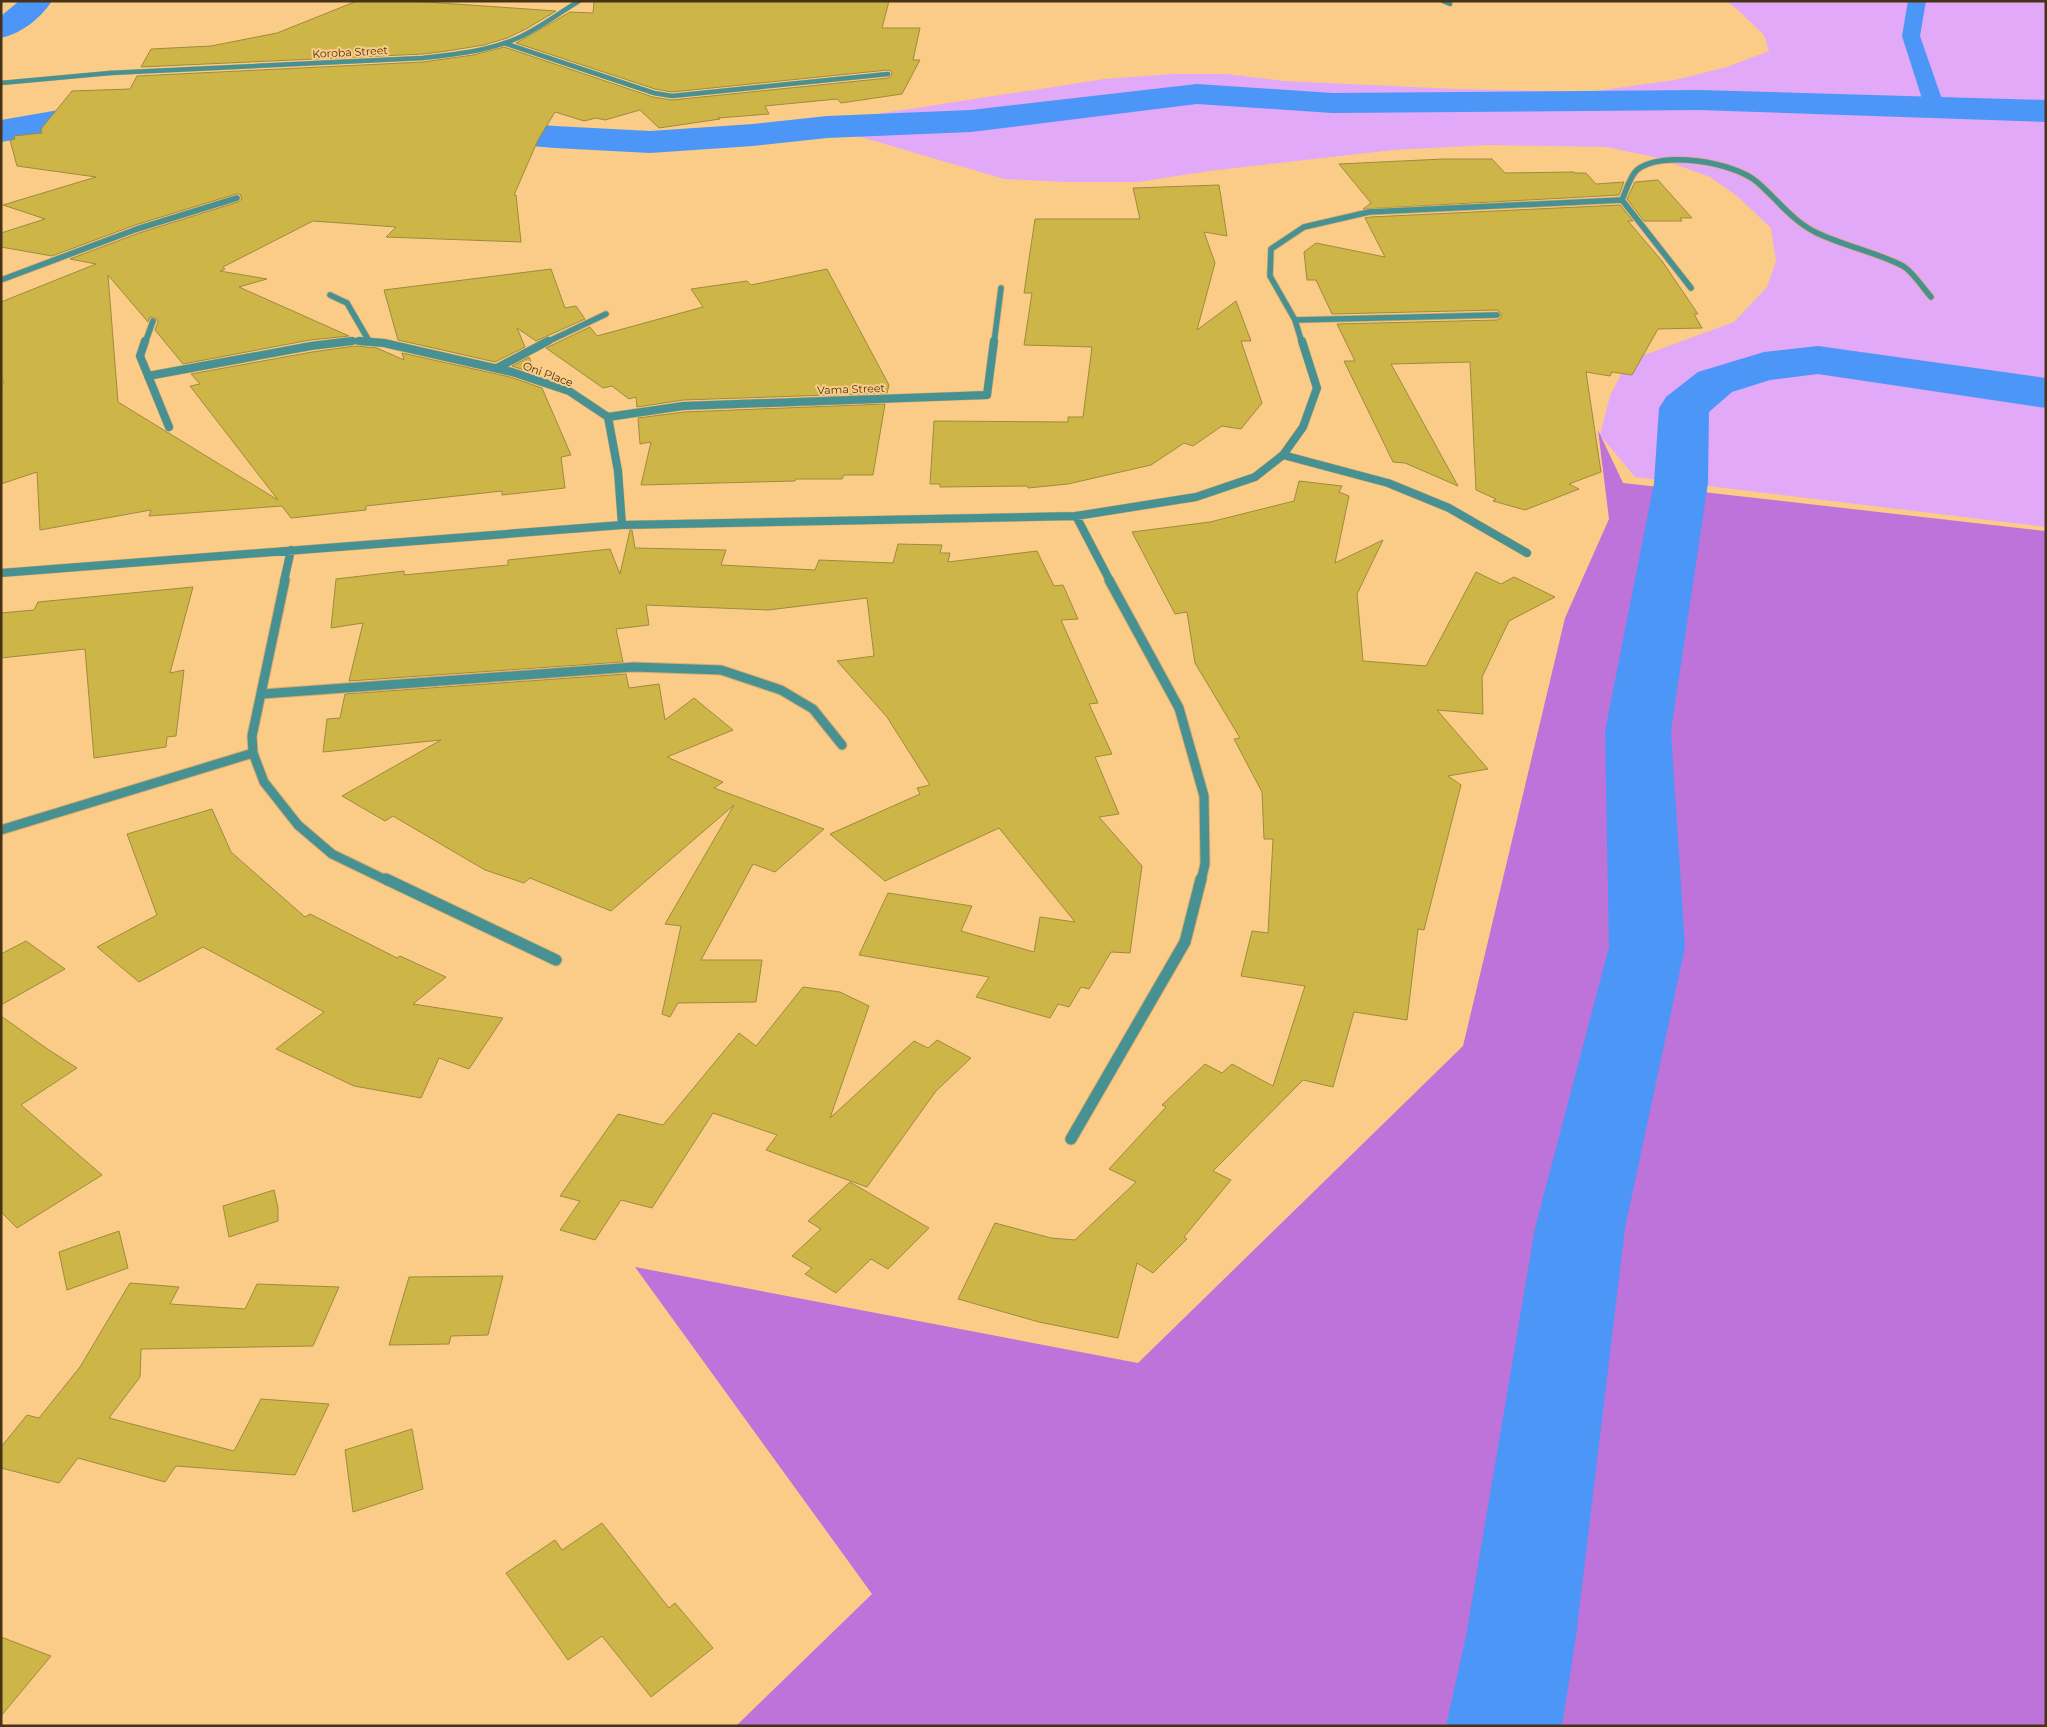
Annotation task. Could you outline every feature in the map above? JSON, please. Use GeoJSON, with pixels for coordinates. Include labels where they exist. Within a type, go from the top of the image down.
{"type":"FeatureCollection","features":[{"type":"Feature","properties":{"kind":"street","name":"Koroba Street"},"geometry":{"type":"LineString","coordinates":[[1,83],[110,73],[423,58],[469,52],[504,43],[532,31],[549,18],[579,1]]}},
{"type":"Feature","properties":{"kind":"street"},"geometry":{"type":"LineString","coordinates":[[1443,1],[1450,4]]}},
{"type":"Feature","properties":{"kind":"street"},"geometry":{"type":"LineString","coordinates":[[504,43],[654,93],[672,96],[888,74]]}},
{"type":"Feature","properties":{"kind":"street"},"geometry":{"type":"LineString","coordinates":[[1622,200],[1635,171],[1644,165],[1656,161],[1686,160],[1738,171],[1756,181],[1784,210],[1817,233],[1904,267],[1931,297]]}},
{"type":"Feature","properties":{"kind":"street"},"geometry":{"type":"LineString","coordinates":[[1,280],[138,229],[237,198]]}},
{"type":"Feature","properties":{"kind":"street"},"geometry":{"type":"LineString","coordinates":[[1622,200],[1691,288]]}},
{"type":"Feature","properties":{"kind":"street"},"geometry":{"type":"LineString","coordinates":[[1,573],[622,525],[1076,516],[1196,497],[1255,477],[1283,455],[1303,427],[1317,388],[1295,320],[1270,276],[1272,249],[1304,227],[1369,212],[1622,200]]}},
{"type":"Feature","properties":{"kind":"street","name":"Vama Street"},"geometry":{"type":"LineString","coordinates":[[608,418],[693,405],[988,395],[1001,288]]}},
{"type":"Feature","properties":{"kind":"street"},"geometry":{"type":"LineString","coordinates":[[330,295],[347,303],[368,341]]}},
{"type":"Feature","properties":{"kind":"street"},"geometry":{"type":"LineString","coordinates":[[497,368],[547,341],[606,314]]}},
{"type":"Feature","properties":{"kind":"street"},"geometry":{"type":"LineString","coordinates":[[1295,320],[1497,315]]}},
{"type":"Feature","properties":{"kind":"street"},"geometry":{"type":"LineString","coordinates":[[153,321],[140,356],[169,427]]}},
{"type":"Feature","properties":{"kind":"street","name":"Oni Place"},"geometry":{"type":"LineString","coordinates":[[148,376],[312,346],[368,341],[497,368],[570,392],[608,418]]}},
{"type":"Feature","properties":{"kind":"street"},"geometry":{"type":"LineString","coordinates":[[608,418],[618,472],[622,525]]}},
{"type":"Feature","properties":{"kind":"street"},"geometry":{"type":"LineString","coordinates":[[1283,455],[1388,483],[1449,508],[1527,553]]}},
{"type":"Feature","properties":{"kind":"street"},"geometry":{"type":"LineString","coordinates":[[1071,1139],[1185,942],[1205,864],[1204,796],[1179,708],[1076,516]]}},
{"type":"Feature","properties":{"kind":"street"},"geometry":{"type":"LineString","coordinates":[[292,550],[252,736],[253,753],[264,782],[298,825],[332,854],[556,960]]}},
{"type":"Feature","properties":{"kind":"street"},"geometry":{"type":"LineString","coordinates":[[262,694],[634,667],[721,670],[781,690],[813,709],[842,745]]}},
{"type":"Feature","properties":{"kind":"street"},"geometry":{"type":"LineString","coordinates":[[1,830],[253,753]]}},
{"type":"Feature","properties":{"kind":"shaded area"},"geometry":{"type":"Polygon","coordinates":[[[1726,1],[2046,1],[2046,527],[1635,477],[1600,435],[1610,396],[1628,361],[1734,322],[1767,287],[1776,261],[1771,228],[1737,196],[1710,177],[1658,158],[1607,147],[1487,145],[1393,150],[1209,171],[1138,182],[1067,182],[1004,179],[827,127],[877,114],[1105,79],[1172,74],[1226,74],[1284,81],[1456,89],[1588,92],[1675,80],[1727,67],[1769,51],[1764,35],[1726,1]]]}},
{"type":"Feature","properties":{"kind":"shaded area"},"geometry":{"type":"Polygon","coordinates":[[[1598,430],[1623,483],[2046,531],[2046,1726],[736,1726],[872,1594],[635,1267],[1138,1363],[1463,1046],[1565,618],[1609,519],[1598,430]]]}},
{"type":"Feature","properties":{"kind":"building"},"geometry":{"type":"Polygon","coordinates":[[[357,1],[412,1],[556,11],[507,38],[484,45],[447,51],[423,54],[141,67],[151,49],[211,46],[277,33],[357,1]]]}},
{"type":"Feature","properties":{"kind":"building"},"geometry":{"type":"Polygon","coordinates":[[[594,1],[889,1],[882,28],[920,28],[913,60],[920,60],[902,94],[841,103],[837,99],[765,106],[769,114],[718,118],[720,119],[659,128],[640,110],[605,120],[596,118],[584,121],[555,112],[538,140],[514,195],[516,195],[521,242],[386,237],[396,227],[313,221],[223,267],[225,269],[220,271],[267,279],[239,287],[349,336],[310,340],[183,364],[155,330],[158,322],[156,318],[150,317],[148,322],[108,275],[118,402],[278,500],[190,386],[200,384],[191,374],[355,346],[377,348],[404,360],[402,353],[510,377],[542,388],[571,455],[561,457],[565,488],[502,495],[502,491],[366,506],[366,510],[291,518],[282,506],[149,516],[151,510],[40,530],[37,472],[1,484],[1,386],[4,382],[1,378],[1,302],[96,264],[70,259],[139,233],[238,202],[242,199],[240,194],[236,194],[135,225],[52,256],[1,247],[1,233],[45,219],[3,205],[96,177],[17,166],[10,140],[15,139],[14,136],[42,133],[41,129],[72,91],[130,89],[137,76],[423,62],[473,55],[504,47],[653,97],[672,100],[888,78],[892,75],[891,71],[888,70],[672,92],[655,89],[516,43],[570,12],[593,13],[594,1]]]}},
{"type":"Feature","properties":{"kind":"building"},"geometry":{"type":"Polygon","coordinates":[[[1443,159],[1492,159],[1505,173],[1574,172],[1586,173],[1596,184],[1624,182],[1619,195],[1363,209],[1371,203],[1339,164],[1443,159]]]}},
{"type":"Feature","properties":{"kind":"building"},"geometry":{"type":"Polygon","coordinates":[[[1658,180],[1692,218],[1680,218],[1682,221],[1644,221],[1627,199],[1635,182],[1658,180]]]}},
{"type":"Feature","properties":{"kind":"building"},"geometry":{"type":"Polygon","coordinates":[[[1219,185],[1227,236],[1204,232],[1215,263],[1197,330],[1236,301],[1251,341],[1241,341],[1262,403],[1241,429],[1222,426],[1193,446],[1184,443],[1151,465],[1068,484],[1028,488],[1027,486],[940,487],[940,484],[930,484],[934,421],[1068,422],[1068,417],[1083,417],[1092,347],[1024,345],[1032,293],[1024,293],[1035,219],[1140,219],[1133,188],[1219,185]]]}},
{"type":"Feature","properties":{"kind":"building"},"geometry":{"type":"Polygon","coordinates":[[[1620,205],[1633,221],[1628,221],[1662,261],[1698,314],[1694,314],[1702,328],[1658,329],[1632,375],[1612,372],[1610,376],[1586,372],[1601,472],[1569,484],[1579,489],[1525,510],[1493,501],[1496,499],[1476,490],[1470,362],[1391,364],[1458,486],[1405,463],[1393,462],[1344,361],[1355,361],[1337,324],[1497,320],[1501,318],[1501,313],[1497,310],[1332,314],[1316,280],[1307,280],[1304,252],[1316,243],[1385,257],[1365,218],[1370,217],[1620,205]]]}},
{"type":"Feature","properties":{"kind":"building"},"geometry":{"type":"Polygon","coordinates":[[[551,269],[565,308],[576,306],[585,319],[536,341],[517,328],[525,347],[495,362],[398,340],[384,290],[551,269]]]}},
{"type":"Feature","properties":{"kind":"building"},"geometry":{"type":"Polygon","coordinates":[[[827,269],[889,385],[887,393],[683,400],[637,407],[636,397],[629,399],[612,386],[603,388],[546,348],[590,327],[597,336],[703,307],[691,289],[747,281],[751,285],[827,269]]]}},
{"type":"Feature","properties":{"kind":"building"},"geometry":{"type":"Polygon","coordinates":[[[529,357],[536,374],[512,366],[529,357]]]}},
{"type":"Feature","properties":{"kind":"building"},"geometry":{"type":"Polygon","coordinates":[[[885,404],[873,475],[844,475],[842,479],[641,485],[651,442],[640,444],[638,418],[684,412],[885,404]]]}},
{"type":"Feature","properties":{"kind":"building"},"geometry":{"type":"Polygon","coordinates":[[[1299,481],[1342,486],[1339,492],[1349,496],[1335,563],[1383,540],[1357,594],[1363,661],[1426,666],[1476,572],[1501,584],[1514,577],[1555,597],[1509,621],[1482,677],[1483,714],[1437,710],[1488,769],[1448,776],[1461,785],[1424,930],[1418,929],[1407,1020],[1354,1012],[1333,1087],[1303,1080],[1213,1171],[1231,1180],[1184,1237],[1187,1239],[1153,1273],[1137,1263],[1118,1338],[1039,1322],[958,1299],[995,1223],[1051,1238],[1075,1240],[1136,1182],[1109,1169],[1166,1107],[1162,1105],[1205,1064],[1222,1073],[1232,1064],[1273,1086],[1305,986],[1241,976],[1252,931],[1268,933],[1273,839],[1264,839],[1262,792],[1234,739],[1240,738],[1195,663],[1187,612],[1175,614],[1132,532],[1210,522],[1294,501],[1299,481]]]}},
{"type":"Feature","properties":{"kind":"building"},"geometry":{"type":"Polygon","coordinates":[[[630,530],[632,530],[635,548],[726,550],[721,565],[815,570],[819,560],[893,563],[898,544],[942,545],[940,553],[950,553],[948,562],[1037,551],[1054,586],[1063,585],[1078,619],[1061,620],[1098,703],[1089,704],[1112,754],[1095,757],[1119,814],[1099,817],[1142,866],[1130,953],[1111,952],[1089,989],[1081,987],[1069,1007],[1058,1004],[1050,1018],[976,997],[989,977],[859,955],[888,893],[972,906],[961,931],[1034,952],[1040,917],[1075,922],[999,828],[885,881],[830,834],[920,794],[917,788],[930,785],[887,717],[837,661],[874,656],[867,598],[768,610],[646,605],[649,625],[616,629],[623,662],[349,681],[363,623],[331,628],[336,579],[404,571],[404,575],[508,565],[508,560],[610,549],[620,574],[630,530]]]}},
{"type":"Feature","properties":{"kind":"building"},"geometry":{"type":"Polygon","coordinates":[[[193,587],[170,673],[184,670],[176,736],[167,737],[166,747],[94,758],[85,649],[1,658],[1,613],[34,610],[38,602],[193,587]]]}},
{"type":"Feature","properties":{"kind":"building"},"geometry":{"type":"Polygon","coordinates":[[[626,674],[629,688],[659,684],[665,720],[694,698],[733,730],[667,757],[723,782],[714,788],[824,829],[775,872],[753,864],[701,960],[762,960],[756,1002],[678,1003],[670,1017],[662,1014],[681,926],[665,924],[734,805],[611,911],[530,878],[524,883],[485,870],[393,816],[385,821],[342,796],[441,740],[323,752],[327,719],[340,718],[345,694],[626,674]]]}},
{"type":"Feature","properties":{"kind":"building"},"geometry":{"type":"Polygon","coordinates":[[[212,809],[231,852],[305,917],[310,914],[397,958],[400,956],[446,977],[413,1004],[503,1018],[469,1069],[439,1058],[421,1098],[354,1086],[276,1049],[324,1012],[203,947],[139,982],[97,947],[157,915],[127,834],[212,809]]]}},
{"type":"Feature","properties":{"kind":"building"},"geometry":{"type":"Polygon","coordinates":[[[26,941],[65,969],[1,1005],[1,954],[26,941]]]}},
{"type":"Feature","properties":{"kind":"building"},"geometry":{"type":"Polygon","coordinates":[[[803,987],[840,992],[869,1006],[830,1118],[914,1041],[928,1048],[937,1040],[971,1058],[936,1091],[867,1187],[766,1150],[777,1135],[713,1113],[652,1208],[621,1200],[595,1240],[560,1230],[580,1201],[560,1196],[618,1114],[663,1125],[739,1033],[756,1046],[803,987]]]}},
{"type":"Feature","properties":{"kind":"building"},"geometry":{"type":"Polygon","coordinates":[[[1,1016],[77,1068],[21,1105],[102,1175],[17,1228],[1,1212],[1,1016]]]}},
{"type":"Feature","properties":{"kind":"building"},"geometry":{"type":"Polygon","coordinates":[[[850,1182],[929,1228],[888,1269],[871,1259],[836,1293],[805,1274],[812,1268],[792,1256],[821,1229],[808,1221],[850,1182]]]}},
{"type":"Feature","properties":{"kind":"building"},"geometry":{"type":"Polygon","coordinates":[[[274,1190],[278,1208],[278,1221],[229,1237],[223,1206],[274,1190]]]}},
{"type":"Feature","properties":{"kind":"building"},"geometry":{"type":"Polygon","coordinates":[[[119,1231],[128,1268],[67,1290],[59,1252],[119,1231]]]}},
{"type":"Feature","properties":{"kind":"building"},"geometry":{"type":"Polygon","coordinates":[[[503,1276],[488,1335],[451,1336],[449,1344],[389,1345],[409,1277],[503,1276]]]}},
{"type":"Feature","properties":{"kind":"building"},"geometry":{"type":"Polygon","coordinates":[[[130,1283],[179,1287],[170,1304],[245,1309],[257,1284],[339,1287],[313,1346],[141,1349],[140,1377],[109,1418],[234,1451],[261,1399],[329,1404],[295,1475],[176,1466],[165,1482],[78,1458],[59,1483],[1,1468],[1,1447],[27,1415],[39,1418],[80,1367],[130,1283]]]}},
{"type":"Feature","properties":{"kind":"building"},"geometry":{"type":"Polygon","coordinates":[[[412,1429],[423,1489],[353,1512],[345,1450],[412,1429]]]}},
{"type":"Feature","properties":{"kind":"building"},"geometry":{"type":"Polygon","coordinates":[[[602,1523],[669,1608],[675,1603],[713,1648],[651,1697],[602,1636],[568,1660],[506,1573],[555,1540],[562,1550],[602,1523]]]}},
{"type":"Feature","properties":{"kind":"building"},"geometry":{"type":"Polygon","coordinates":[[[1,1637],[51,1656],[1,1716],[1,1637]]]}},
{"type":"Feature","properties":{"kind":"waterway"},"geometry":{"type":"LineString","coordinates":[[1,29],[17,20],[37,1]]}},
{"type":"Feature","properties":{"kind":"waterway"},"geometry":{"type":"LineString","coordinates":[[1917,1],[1911,36],[1935,108]]}},
{"type":"Feature","properties":{"kind":"waterway"},"geometry":{"type":"LineString","coordinates":[[440,127],[555,137],[650,142],[753,135],[827,127],[971,121],[1197,94],[1332,103],[1699,100],[2046,111]]}},
{"type":"Feature","properties":{"kind":"waterway"},"geometry":{"type":"LineString","coordinates":[[1,131],[128,109],[144,109]]}},
{"type":"Feature","properties":{"kind":"waterway"},"geometry":{"type":"LineString","coordinates":[[1504,1726],[1521,1636],[1580,1228],[1647,947],[1638,731],[1681,483],[1684,408],[1715,382],[1764,366],[1818,360],[2046,393]]}}]}
